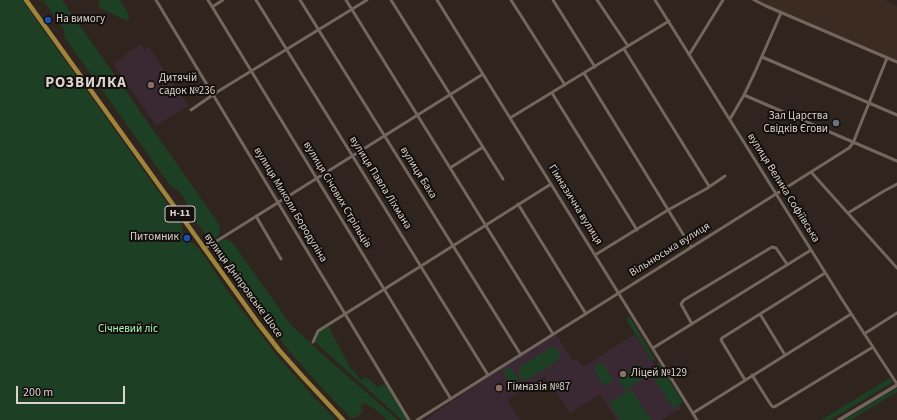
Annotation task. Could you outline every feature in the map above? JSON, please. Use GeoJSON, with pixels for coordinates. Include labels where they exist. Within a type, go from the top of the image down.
{"type":"FeatureCollection","features":[{"type":"Feature","properties":{"kind":"main road","name":"вулиця Дніпровське Шосе"},"geometry":{"type":"LineString","coordinates":[[26,0],[258,323],[279,350],[343,420]]}},
{"type":"Feature","properties":{"kind":"street","name":"вулиця Миколи Бородуліна"},"geometry":{"type":"LineString","coordinates":[[156,0],[410,420]]}},
{"type":"Feature","properties":{"kind":"street","name":"вулиця Січових Стрільців"},"geometry":{"type":"LineString","coordinates":[[208,0],[451,398]]}},
{"type":"Feature","properties":{"kind":"street"},"geometry":{"type":"LineString","coordinates":[[212,7],[223,0]]}},
{"type":"Feature","properties":{"kind":"street","name":"вулиця Павла Ліхмана"},"geometry":{"type":"LineString","coordinates":[[256,0],[488,375]]}},
{"type":"Feature","properties":{"kind":"street","name":"вулиця Баха"},"geometry":{"type":"LineString","coordinates":[[300,0],[521,355]]}},
{"type":"Feature","properties":{"kind":"street"},"geometry":{"type":"LineString","coordinates":[[346,0],[553,334]]}},
{"type":"Feature","properties":{"kind":"street"},"geometry":{"type":"LineString","coordinates":[[191,110],[367,0]]}},
{"type":"Feature","properties":{"kind":"street"},"geometry":{"type":"LineString","coordinates":[[391,0],[503,179]]}},
{"type":"Feature","properties":{"kind":"street","name":"Гімназична вулиця"},"geometry":{"type":"LineString","coordinates":[[437,0],[697,420]]}},
{"type":"Feature","properties":{"kind":"street"},"geometry":{"type":"LineString","coordinates":[[511,0],[565,85]]}},
{"type":"Feature","properties":{"kind":"street"},"geometry":{"type":"LineString","coordinates":[[553,0],[595,66]]}},
{"type":"Feature","properties":{"kind":"street"},"geometry":{"type":"LineString","coordinates":[[597,0],[628,46]]}},
{"type":"Feature","properties":{"kind":"street","name":"вулиця Велика Софіївська"},"geometry":{"type":"LineString","coordinates":[[655,0],[825,274],[897,385]]}},
{"type":"Feature","properties":{"kind":"street"},"geometry":{"type":"LineString","coordinates":[[689,54],[723,0]]}},
{"type":"Feature","properties":{"kind":"street"},"geometry":{"type":"LineString","coordinates":[[754,0],[897,62]]}},
{"type":"Feature","properties":{"kind":"street"},"geometry":{"type":"LineString","coordinates":[[730,120],[744,95],[781,13]]}},
{"type":"Feature","properties":{"kind":"street"},"geometry":{"type":"LineString","coordinates":[[510,118],[668,21]]}},
{"type":"Feature","properties":{"kind":"street"},"geometry":{"type":"LineString","coordinates":[[624,48],[710,186]]}},
{"type":"Feature","properties":{"kind":"street"},"geometry":{"type":"LineString","coordinates":[[762,57],[897,115]]}},
{"type":"Feature","properties":{"kind":"street"},"geometry":{"type":"LineString","coordinates":[[854,143],[887,58]]}},
{"type":"Feature","properties":{"kind":"street"},"geometry":{"type":"LineString","coordinates":[[584,73],[691,247]]}},
{"type":"Feature","properties":{"kind":"street"},"geometry":{"type":"LineString","coordinates":[[204,249],[482,74]]}},
{"type":"Feature","properties":{"kind":"street"},"geometry":{"type":"LineString","coordinates":[[552,93],[637,230]]}},
{"type":"Feature","properties":{"kind":"street"},"geometry":{"type":"LineString","coordinates":[[744,95],[897,161]]}},
{"type":"Feature","properties":{"kind":"street","name":"Вільнюська вулиця"},"geometry":{"type":"LineString","coordinates":[[417,420],[849,148],[854,143]]}},
{"type":"Feature","properties":{"kind":"street"},"geometry":{"type":"LineString","coordinates":[[450,168],[483,147]]}},
{"type":"Feature","properties":{"kind":"street"},"geometry":{"type":"LineString","coordinates":[[811,172],[897,268]]}},
{"type":"Feature","properties":{"kind":"street"},"geometry":{"type":"LineString","coordinates":[[595,255],[668,210],[706,189],[725,176]]}},
{"type":"Feature","properties":{"kind":"street"},"geometry":{"type":"LineString","coordinates":[[313,342],[318,332],[551,184]]}},
{"type":"Feature","properties":{"kind":"street"},"geometry":{"type":"LineString","coordinates":[[848,213],[884,191],[896,186]]}},
{"type":"Feature","properties":{"kind":"street"},"geometry":{"type":"LineString","coordinates":[[518,204],[586,314]]}},
{"type":"Feature","properties":{"kind":"street"},"geometry":{"type":"LineString","coordinates":[[256,216],[281,259]]}},
{"type":"Feature","properties":{"kind":"street"},"geometry":{"type":"LineString","coordinates":[[692,324],[681,304],[684,300],[772,247],[776,248],[787,264]]}},
{"type":"Feature","properties":{"kind":"street"},"geometry":{"type":"LineString","coordinates":[[653,348],[810,250]]}},
{"type":"Feature","properties":{"kind":"street"},"geometry":{"type":"LineString","coordinates":[[745,380],[721,339],[825,274]]}},
{"type":"Feature","properties":{"kind":"street"},"geometry":{"type":"LineString","coordinates":[[864,334],[897,312]]}},
{"type":"Feature","properties":{"kind":"street"},"geometry":{"type":"LineString","coordinates":[[760,314],[785,355]]}},
{"type":"Feature","properties":{"kind":"street"},"geometry":{"type":"LineString","coordinates":[[693,413],[851,314]]}},
{"type":"Feature","properties":{"kind":"street"},"geometry":{"type":"LineString","coordinates":[[752,375],[773,407],[873,347]]}},
{"type":"Feature","properties":{"kind":"street"},"geometry":{"type":"LineString","coordinates":[[838,420],[897,385]]}},
{"type":"Feature","properties":{"kind":"shaded area"},"geometry":{"type":"Polygon","coordinates":[[[754,0],[885,0],[897,6],[897,62],[754,0]]]}},
{"type":"Feature","properties":{"kind":"shaded area","name":"Дитячій садок №236"},"geometry":{"type":"Polygon","coordinates":[[[140,44],[144,50],[149,47],[188,106],[156,125],[113,64],[140,44]]]}},
{"type":"Feature","properties":{"kind":"shaded area"},"geometry":{"type":"Polygon","coordinates":[[[556,334],[573,361],[577,359],[583,367],[635,334],[681,408],[661,420],[617,420],[600,394],[570,413],[545,376],[507,400],[520,420],[425,420],[522,354],[556,334]]]}},
{"type":"Feature","properties":{"kind":"green space","name":"Січневий ліс"},"geometry":{"type":"Polygon","coordinates":[[[0,0],[22,0],[181,223],[183,236],[187,241],[193,243],[200,250],[226,289],[278,357],[336,420],[0,420],[0,0]]]}},
{"type":"Feature","properties":{"kind":"green space"},"geometry":{"type":"Polygon","coordinates":[[[43,0],[62,0],[219,224],[220,232],[216,238],[208,238],[189,212],[185,199],[177,189],[169,184],[65,38],[65,31],[43,0]]]}},
{"type":"Feature","properties":{"kind":"green space"},"geometry":{"type":"Polygon","coordinates":[[[100,0],[120,0],[129,15],[128,20],[100,8],[98,4],[100,0]]]}},
{"type":"Feature","properties":{"kind":"green space"},"geometry":{"type":"Polygon","coordinates":[[[226,239],[233,243],[290,324],[323,355],[398,420],[387,420],[375,409],[364,403],[360,408],[364,410],[357,417],[350,417],[310,375],[265,321],[217,251],[216,245],[222,240],[226,239]]]}},
{"type":"Feature","properties":{"kind":"green space"},"geometry":{"type":"Polygon","coordinates":[[[630,317],[655,359],[652,361],[626,319],[630,317]]]}},
{"type":"Feature","properties":{"kind":"green space"},"geometry":{"type":"Polygon","coordinates":[[[328,326],[350,367],[361,380],[366,377],[378,387],[387,383],[407,416],[406,420],[402,420],[314,341],[318,331],[328,326]]]}},
{"type":"Feature","properties":{"kind":"green space"},"geometry":{"type":"Polygon","coordinates":[[[550,348],[556,348],[559,351],[560,355],[558,360],[528,380],[520,378],[519,370],[521,366],[550,348]]]}},
{"type":"Feature","properties":{"kind":"green space"},"geometry":{"type":"Polygon","coordinates":[[[598,364],[604,365],[611,376],[612,381],[609,384],[603,384],[595,372],[595,367],[598,364]]]}},
{"type":"Feature","properties":{"kind":"green space"},"geometry":{"type":"Polygon","coordinates":[[[640,364],[647,376],[625,390],[618,379],[640,364]]]}},
{"type":"Feature","properties":{"kind":"green space"},"geometry":{"type":"Polygon","coordinates":[[[659,364],[683,402],[673,408],[649,371],[659,364]]]}},
{"type":"Feature","properties":{"kind":"green space"},"geometry":{"type":"Polygon","coordinates":[[[510,367],[521,384],[514,388],[503,371],[510,367]]]}},
{"type":"Feature","properties":{"kind":"green space"},"geometry":{"type":"Polygon","coordinates":[[[890,378],[893,382],[830,420],[821,420],[890,378]]]}},
{"type":"Feature","properties":{"kind":"green space"},"geometry":{"type":"Polygon","coordinates":[[[897,388],[897,392],[851,420],[844,420],[897,388]]]}},
{"type":"Feature","properties":{"kind":"green space"},"geometry":{"type":"Polygon","coordinates":[[[631,389],[651,420],[620,420],[609,403],[631,389]]]}},
{"type":"Feature","properties":{"kind":"place","name":"На вимогу"},"geometry":{"type":"Point","coordinates":[48,20]}},
{"type":"Feature","properties":{"kind":"place","name":"Дитячій садок №236"},"geometry":{"type":"Point","coordinates":[151,85]}},
{"type":"Feature","properties":{"kind":"place","name":"Зал Царства Свідків Єгови"},"geometry":{"type":"Point","coordinates":[836,123]}},
{"type":"Feature","properties":{"kind":"place","name":"Питомник"},"geometry":{"type":"Point","coordinates":[187,238]}},
{"type":"Feature","properties":{"kind":"place","name":"Ліцей №129"},"geometry":{"type":"Point","coordinates":[623,374]}},
{"type":"Feature","properties":{"kind":"place","name":"Гімназія №87"},"geometry":{"type":"Point","coordinates":[499,388]}},
{"type":"Feature","properties":{"kind":"district","name":"РОЗВИЛКА"},"geometry":{"type":"Point","coordinates":[86,84]}}]}
